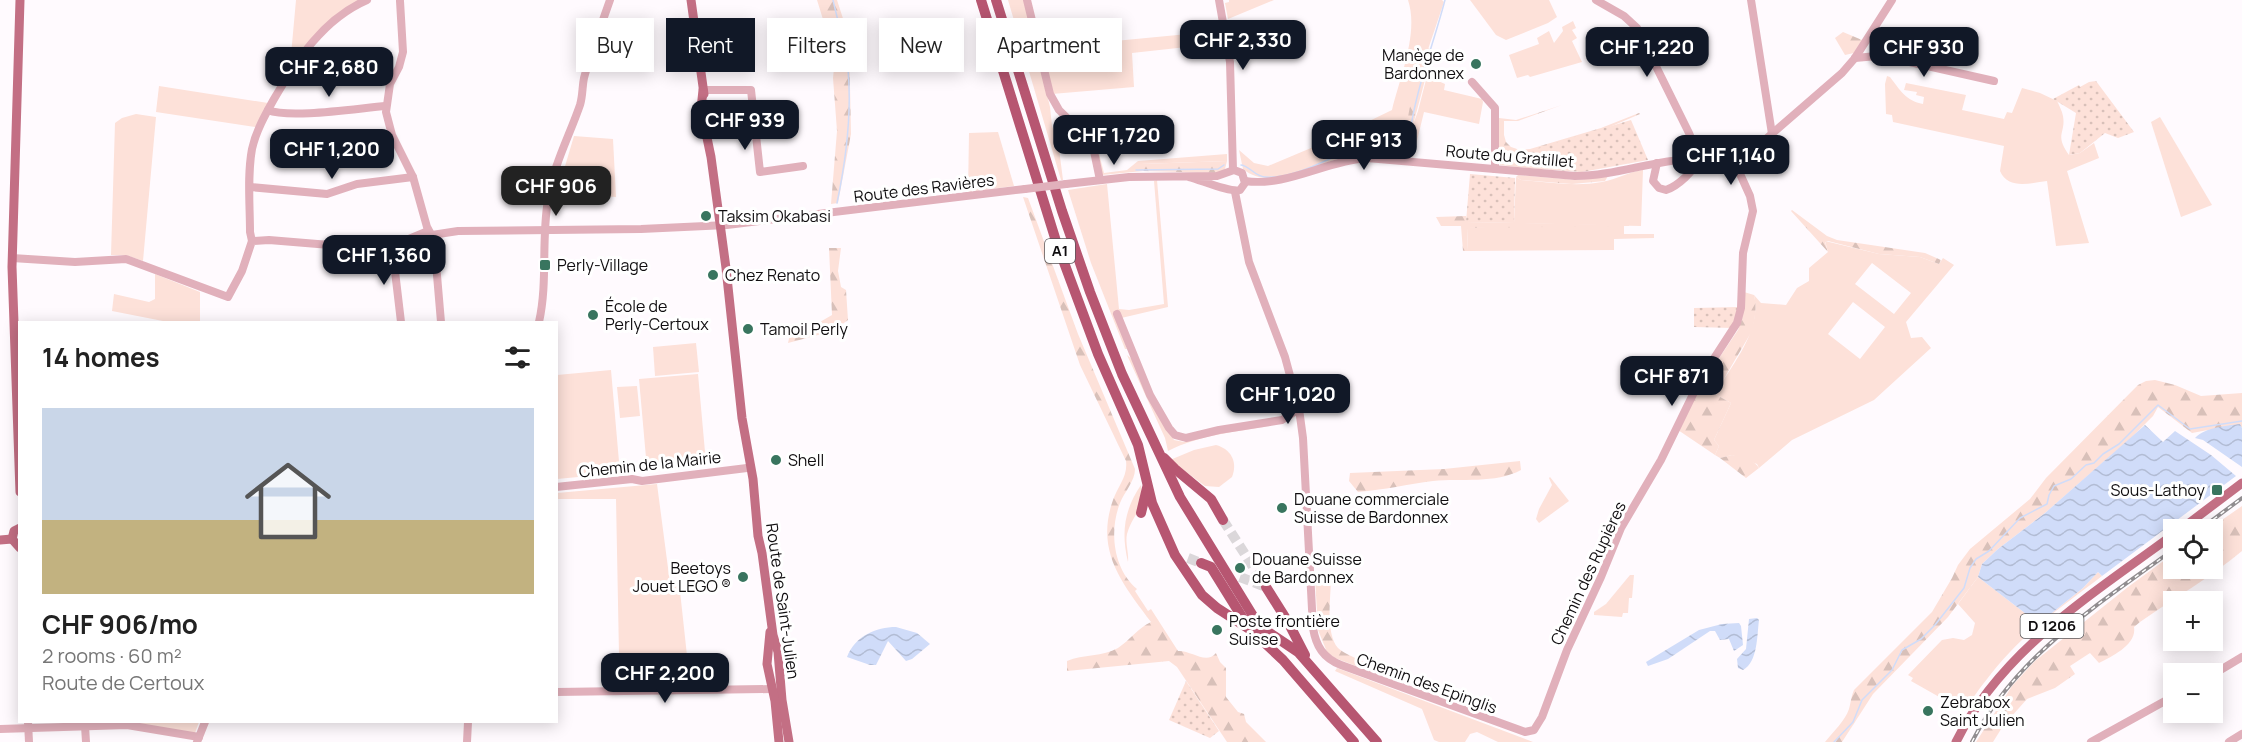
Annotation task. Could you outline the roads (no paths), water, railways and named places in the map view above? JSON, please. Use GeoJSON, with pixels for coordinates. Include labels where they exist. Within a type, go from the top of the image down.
{"type":"FeatureCollection","features":[{"type":"Feature","properties":{"kind":"highway","name":"A1"},"geometry":{"type":"LineString","coordinates":[[981,0],[1059,250],[1098,354],[1138,444],[1148,482]]}},
{"type":"Feature","properties":{"kind":"highway","name":"A1"},"geometry":{"type":"LineString","coordinates":[[996,0],[1086,282],[1122,374],[1156,448]]}},
{"type":"Feature","properties":{"kind":"highway"},"geometry":{"type":"LineString","coordinates":[[1156,448],[1175,469],[1211,499],[1223,520]]}},
{"type":"Feature","properties":{"kind":"highway"},"geometry":{"type":"LineString","coordinates":[[1156,448],[1180,497],[1262,627],[1291,646],[1307,661],[1377,742]]}},
{"type":"Feature","properties":{"kind":"highway"},"geometry":{"type":"LineString","coordinates":[[1148,482],[1152,503],[1174,555],[1202,595],[1217,608],[1251,630],[1298,676],[1354,742]]}},
{"type":"Feature","properties":{"kind":"highway"},"geometry":{"type":"LineString","coordinates":[[1141,513],[1148,482]]}},
{"type":"Feature","properties":{"kind":"highway"},"geometry":{"type":"LineString","coordinates":[[1152,503],[1151,517],[1160,541],[1196,596],[1208,608],[1243,633],[1288,674],[1345,742]]}},
{"type":"Feature","properties":{"kind":"highway"},"geometry":{"type":"LineString","coordinates":[[1170,545],[1179,555],[1188,558]]}},
{"type":"Feature","properties":{"kind":"highway"},"geometry":{"type":"LineString","coordinates":[[1201,563],[1211,567],[1251,630]]}},
{"type":"Feature","properties":{"kind":"highway"},"geometry":{"type":"LineString","coordinates":[[1226,571],[1240,577]]}},
{"type":"Feature","properties":{"kind":"highway"},"geometry":{"type":"LineString","coordinates":[[1266,587],[1288,622],[1307,661]]}},
{"type":"Feature","properties":{"kind":"main road"},"geometry":{"type":"LineString","coordinates":[[18,434],[12,258],[20,0]]}},
{"type":"Feature","properties":{"kind":"main road","name":"Route de Saint-Julien"},"geometry":{"type":"LineString","coordinates":[[691,0],[710,130],[707,141],[770,633],[767,664],[771,689],[786,715],[789,742]]}},
{"type":"Feature","properties":{"kind":"main road","name":"Route de Saint-Julien"},"geometry":{"type":"LineString","coordinates":[[748,466],[753,479],[758,539],[773,635],[778,652],[777,730],[779,742]]}},
{"type":"Feature","properties":{"kind":"main road"},"geometry":{"type":"LineString","coordinates":[[2195,519],[2242,483]]}},
{"type":"Feature","properties":{"kind":"main road"},"geometry":{"type":"LineString","coordinates":[[12,539],[14,531],[18,529]]}},
{"type":"Feature","properties":{"kind":"main road"},"geometry":{"type":"LineString","coordinates":[[0,540],[12,539]]}},
{"type":"Feature","properties":{"kind":"main road"},"geometry":{"type":"LineString","coordinates":[[12,539],[18,546]]}},
{"type":"Feature","properties":{"kind":"main road","name":"D 1206"},"geometry":{"type":"LineString","coordinates":[[1956,742],[1986,692],[2023,649],[2163,542]]}},
{"type":"Feature","properties":{"kind":"street"},"geometry":{"type":"LineString","coordinates":[[12,258],[75,262],[126,259],[228,297],[239,279],[252,241],[250,232],[252,147],[268,110],[309,46],[338,17],[367,0]]}},
{"type":"Feature","properties":{"kind":"street"},"geometry":{"type":"LineString","coordinates":[[400,0],[403,52],[399,67],[390,84],[386,106],[389,125],[413,177],[430,233],[441,321]]}},
{"type":"Feature","properties":{"kind":"street"},"geometry":{"type":"LineString","coordinates":[[539,321],[544,290],[548,202],[552,180],[583,95],[584,78],[610,0]]}},
{"type":"Feature","properties":{"kind":"street"},"geometry":{"type":"LineString","coordinates":[[1027,0],[1050,94],[1059,110],[1092,142],[1100,180],[1164,175],[1190,177],[1225,175],[1233,170],[1241,172],[1245,181],[1243,188],[1235,192],[1190,177]]}},
{"type":"Feature","properties":{"kind":"street"},"geometry":{"type":"LineString","coordinates":[[1219,0],[1230,62],[1233,170]]}},
{"type":"Feature","properties":{"kind":"street"},"geometry":{"type":"LineString","coordinates":[[1596,0],[1624,15],[1636,28],[1689,133],[1698,159],[1695,166],[1677,184],[1666,190],[1656,186],[1653,181],[1657,163]]}},
{"type":"Feature","properties":{"kind":"street"},"geometry":{"type":"LineString","coordinates":[[1751,0],[1772,134]]}},
{"type":"Feature","properties":{"kind":"street"},"geometry":{"type":"LineString","coordinates":[[1736,165],[1831,84],[1855,58],[1892,0]]}},
{"type":"Feature","properties":{"kind":"street"},"geometry":{"type":"LineString","coordinates":[[1855,58],[1892,58],[1994,81]]}},
{"type":"Feature","properties":{"kind":"street"},"geometry":{"type":"LineString","coordinates":[[1472,82],[1495,108],[1495,169]]}},
{"type":"Feature","properties":{"kind":"street"},"geometry":{"type":"LineString","coordinates":[[703,90],[751,90],[760,172],[803,166]]}},
{"type":"Feature","properties":{"kind":"street"},"geometry":{"type":"LineString","coordinates":[[268,110],[274,113],[304,113],[386,106]]}},
{"type":"Feature","properties":{"kind":"street","name":"Route du Gratillet"},"geometry":{"type":"LineString","coordinates":[[1245,181],[1280,180],[1342,161],[1367,158],[1581,176],[1657,163],[1698,159],[1724,165],[1736,165]]}},
{"type":"Feature","properties":{"kind":"street","name":"Chemin des Rupières"},"geometry":{"type":"LineString","coordinates":[[1531,731],[1542,717],[1566,652],[1621,528],[1661,460],[1700,380],[1737,323],[1741,308],[1743,253],[1753,217],[1750,196],[1736,165]]}},
{"type":"Feature","properties":{"kind":"street"},"geometry":{"type":"LineString","coordinates":[[1225,175],[1223,182],[1226,188]]}},
{"type":"Feature","properties":{"kind":"street"},"geometry":{"type":"LineString","coordinates":[[250,187],[327,194],[357,184],[413,177]]}},
{"type":"Feature","properties":{"kind":"street","name":"Route des Ravières"},"geometry":{"type":"LineString","coordinates":[[392,246],[430,233],[458,231],[641,229],[719,225],[1100,180]]}},
{"type":"Feature","properties":{"kind":"street","name":"Chemin des Epinglis"},"geometry":{"type":"LineString","coordinates":[[1235,192],[1249,262],[1285,357],[1299,409],[1303,438],[1313,628],[1321,652],[1334,663],[1516,730],[1531,731]]}},
{"type":"Feature","properties":{"kind":"street"},"geometry":{"type":"LineString","coordinates":[[252,241],[392,246],[401,321]]}},
{"type":"Feature","properties":{"kind":"street"},"geometry":{"type":"LineString","coordinates":[[1117,314],[1150,395],[1175,435],[1186,438],[1282,420],[1299,409]]}},
{"type":"Feature","properties":{"kind":"street","name":"Chemin de la Mairie"},"geometry":{"type":"LineString","coordinates":[[558,487],[632,479],[652,480],[748,466]]}},
{"type":"Feature","properties":{"kind":"street"},"geometry":{"type":"LineString","coordinates":[[2223,668],[2242,657]]}},
{"type":"Feature","properties":{"kind":"street"},"geometry":{"type":"LineString","coordinates":[[558,692],[771,689]]}},
{"type":"Feature","properties":{"kind":"street"},"geometry":{"type":"LineString","coordinates":[[2091,742],[2163,702]]}},
{"type":"Feature","properties":{"kind":"street"},"geometry":{"type":"LineString","coordinates":[[0,729],[28,725],[127,725],[198,739],[205,723]]}},
{"type":"Feature","properties":{"kind":"street"},"geometry":{"type":"LineString","coordinates":[[467,742],[468,723]]}},
{"type":"Feature","properties":{"kind":"street"},"geometry":{"type":"LineString","coordinates":[[28,725],[29,742]]}},
{"type":"Feature","properties":{"kind":"street"},"geometry":{"type":"LineString","coordinates":[[85,726],[86,742]]}},
{"type":"Feature","properties":{"kind":"street"},"geometry":{"type":"LineString","coordinates":[[2229,742],[2242,734]]}},
{"type":"Feature","properties":{"kind":"water"},"geometry":{"type":"Polygon","coordinates":[[[2240,424],[2242,428],[2242,467],[2203,440],[2195,438],[2210,429],[2240,424]]]}},
{"type":"Feature","properties":{"kind":"water"},"geometry":{"type":"Polygon","coordinates":[[[2145,425],[2163,442],[2175,431],[2211,455],[2236,476],[2178,519],[2163,519],[2163,530],[2102,576],[2098,572],[2083,588],[2042,621],[2030,617],[1978,577],[1982,564],[2045,513],[2145,425]]]}},
{"type":"Feature","properties":{"kind":"water"},"geometry":{"type":"Polygon","coordinates":[[[1749,619],[1759,620],[1757,640],[1752,661],[1743,670],[1738,668],[1737,659],[1746,649],[1749,619]]]}},
{"type":"Feature","properties":{"kind":"water"},"geometry":{"type":"Polygon","coordinates":[[[1739,623],[1743,645],[1734,651],[1729,639],[1720,640],[1715,631],[1710,631],[1668,659],[1648,666],[1646,662],[1699,630],[1722,624],[1739,623]]]}},
{"type":"Feature","properties":{"kind":"water"},"geometry":{"type":"Polygon","coordinates":[[[896,627],[917,633],[930,644],[912,659],[906,661],[888,641],[876,665],[847,657],[855,643],[867,634],[896,627]]]}},
{"type":"Feature","properties":{"kind":"waterway"},"geometry":{"type":"LineString","coordinates":[[833,0],[845,52],[849,86],[847,136],[837,203]]}},
{"type":"Feature","properties":{"kind":"waterway"},"geometry":{"type":"LineString","coordinates":[[1241,165],[1261,176],[1285,176],[1349,151],[1386,155],[1401,148],[1410,133],[1416,100],[1445,0]]}},
{"type":"Feature","properties":{"kind":"waterway"},"geometry":{"type":"LineString","coordinates":[[1136,170],[1218,169],[1224,165]]}},
{"type":"Feature","properties":{"kind":"waterway"},"geometry":{"type":"LineString","coordinates":[[1834,742],[1853,722],[1862,700],[1892,670],[1902,650],[1921,639],[1964,588],[1970,568],[1976,559],[1989,551],[2020,518],[2047,504],[2054,486],[2071,479],[2086,465],[2094,463],[2119,444],[2158,405],[2190,429],[2242,421]]}},
{"type":"Feature","properties":{"kind":"tunnel"},"geometry":{"type":"LineString","coordinates":[[1223,520],[1266,587]]}},
{"type":"Feature","properties":{"kind":"tunnel"},"geometry":{"type":"LineString","coordinates":[[1188,558],[1201,563]]}},
{"type":"Feature","properties":{"kind":"tunnel"},"geometry":{"type":"LineString","coordinates":[[1240,577],[1266,587]]}},
{"type":"Feature","properties":{"kind":"railway"},"geometry":{"type":"LineString","coordinates":[[2214,519],[2242,498]]}},
{"type":"Feature","properties":{"kind":"railway"},"geometry":{"type":"LineString","coordinates":[[1972,742],[1990,711],[2035,657],[2088,612],[2163,557]]}},
{"type":"Feature","properties":{"kind":"place","name":"Manège de Bardonnex"},"geometry":{"type":"Point","coordinates":[1476,64]}},
{"type":"Feature","properties":{"kind":"place","name":"Taksim Okabasi"},"geometry":{"type":"Point","coordinates":[706,216]}},
{"type":"Feature","properties":{"kind":"place","name":"Perly-Village"},"geometry":{"type":"Point","coordinates":[545,265]}},
{"type":"Feature","properties":{"kind":"place","name":"Chez Renato"},"geometry":{"type":"Point","coordinates":[713,275]}},
{"type":"Feature","properties":{"kind":"place","name":"École de Perly-Certoux"},"geometry":{"type":"Point","coordinates":[593,315]}},
{"type":"Feature","properties":{"kind":"place","name":"Tamoil Perly"},"geometry":{"type":"Point","coordinates":[748,329]}},
{"type":"Feature","properties":{"kind":"place","name":"Shell"},"geometry":{"type":"Point","coordinates":[776,460]}},
{"type":"Feature","properties":{"kind":"place","name":"Sous-Lathoy"},"geometry":{"type":"Point","coordinates":[2217,490]}},
{"type":"Feature","properties":{"kind":"place","name":"Douane commerciale Suisse de Bardonnex"},"geometry":{"type":"Point","coordinates":[1282,508]}},
{"type":"Feature","properties":{"kind":"place","name":"Douane Suisse de Bardonnex"},"geometry":{"type":"Point","coordinates":[1240,568]}},
{"type":"Feature","properties":{"kind":"place","name":"Beetoys Jouet LEGO ®"},"geometry":{"type":"Point","coordinates":[743,577]}},
{"type":"Feature","properties":{"kind":"place","name":"Poste frontière Suisse"},"geometry":{"type":"Point","coordinates":[1217,630]}},
{"type":"Feature","properties":{"kind":"place","name":"Zebrabox Saint Julien"},"geometry":{"type":"Point","coordinates":[1928,711]}}]}
